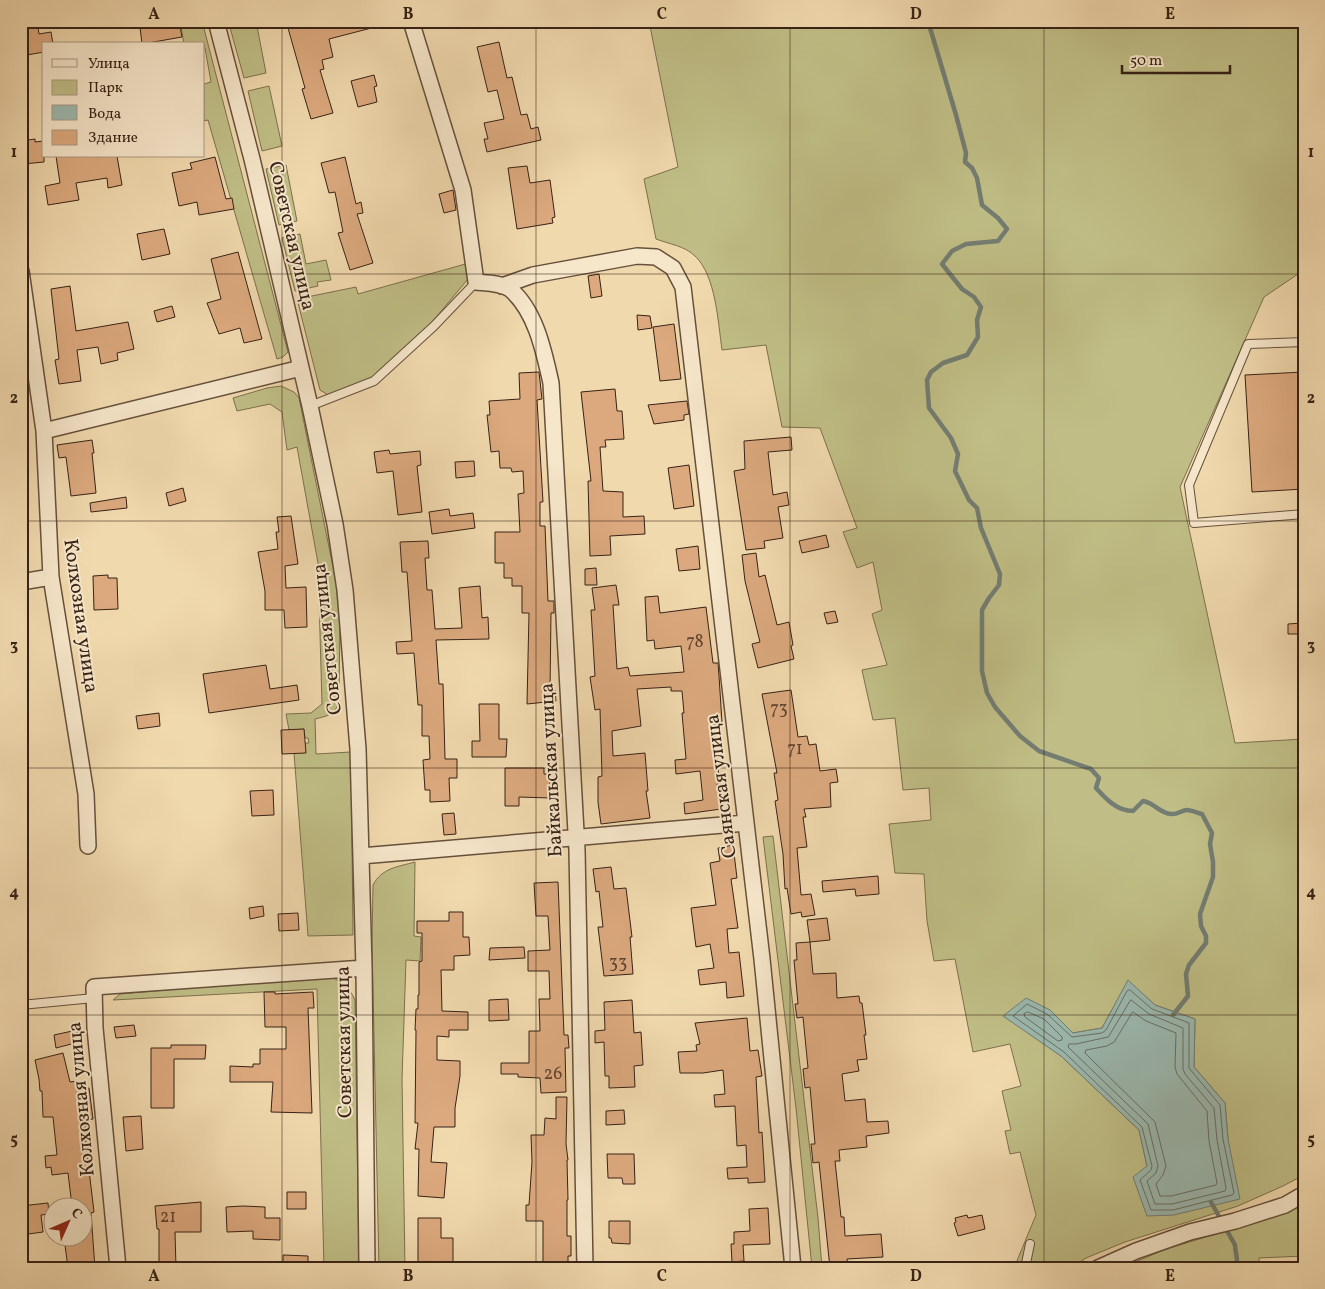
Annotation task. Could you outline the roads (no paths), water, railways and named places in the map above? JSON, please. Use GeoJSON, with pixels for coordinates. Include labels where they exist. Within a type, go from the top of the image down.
{"type":"FeatureCollection","features":[{"type":"Feature","properties":{"kind":"street","name":"Советская улица"},"geometry":{"type":"LineString","coordinates":[[216,21],[252,159],[310,406],[335,524],[345,590],[358,750],[362,856],[367,1268]]}},
{"type":"Feature","properties":{"kind":"street"},"geometry":{"type":"LineString","coordinates":[[411,21],[463,190],[476,282],[502,286]]}},
{"type":"Feature","properties":{"kind":"street","name":"Саянская улица"},"geometry":{"type":"LineString","coordinates":[[502,286],[533,275],[638,256],[656,257],[673,268],[684,287],[762,960],[793,1268]]}},
{"type":"Feature","properties":{"kind":"street","name":"Колхозная улица"},"geometry":{"type":"LineString","coordinates":[[21,271],[44,431],[51,577],[86,794],[88,846]]}},
{"type":"Feature","properties":{"kind":"street","name":"Байкальская улица"},"geometry":{"type":"LineString","coordinates":[[502,286],[509,289],[528,311],[543,343],[551,383],[577,860],[585,1268]]}},
{"type":"Feature","properties":{"kind":"street"},"geometry":{"type":"LineString","coordinates":[[44,431],[301,368]]}},
{"type":"Feature","properties":{"kind":"street"},"geometry":{"type":"LineString","coordinates":[[21,582],[51,577]]}},
{"type":"Feature","properties":{"kind":"street"},"geometry":{"type":"LineString","coordinates":[[362,856],[746,823]]}},
{"type":"Feature","properties":{"kind":"street"},"geometry":{"type":"LineString","coordinates":[[94,992],[364,968]]}},
{"type":"Feature","properties":{"kind":"street","name":"Колхозная улица"},"geometry":{"type":"LineString","coordinates":[[94,992],[95,1028],[118,1268]]}},
{"type":"Feature","properties":{"kind":"street"},"geometry":{"type":"LineString","coordinates":[[1098,1268],[1136,1251],[1190,1232],[1235,1221],[1285,1205],[1304,1194]]}},
{"type":"Feature","properties":{"kind":"lane"},"geometry":{"type":"LineString","coordinates":[[310,406],[374,381],[434,326],[476,282]]}},
{"type":"Feature","properties":{"kind":"lane"},"geometry":{"type":"LineString","coordinates":[[1304,342],[1248,344],[1190,485],[1194,523],[1304,514]]}},
{"type":"Feature","properties":{"kind":"lane"},"geometry":{"type":"LineString","coordinates":[[21,1005],[94,992]]}},
{"type":"Feature","properties":{"kind":"lane"},"geometry":{"type":"LineString","coordinates":[[1025,1268],[1030,1244]]}},
{"type":"Feature","properties":{"kind":"water"},"geometry":{"type":"Polygon","coordinates":[[[1128,980],[1155,1005],[1195,1019],[1194,1067],[1225,1103],[1228,1139],[1240,1199],[1174,1215],[1147,1216],[1133,1177],[1147,1166],[1139,1130],[1061,1056],[1003,1016],[1026,998],[1050,1010],[1073,1033],[1102,1028],[1128,980]]]}},
{"type":"Feature","properties":{"kind":"waterway"},"geometry":{"type":"LineString","coordinates":[[928,21],[966,153],[965,162],[972,168],[977,178],[982,205],[998,218],[1007,229],[998,241],[966,244],[952,251],[942,264],[962,289],[974,297],[981,307],[977,320],[978,337],[967,355],[943,363],[931,372],[927,380],[929,408],[951,438],[958,454],[955,471],[969,500],[977,508],[981,528],[1000,574],[999,585],[982,610],[982,671],[987,693],[995,707],[1020,736],[1039,751],[1091,769],[1099,778],[1096,788],[1117,807],[1133,811],[1143,801],[1171,814],[1187,810],[1202,814],[1212,833],[1210,844],[1213,862],[1213,877],[1200,914],[1206,943],[1189,965],[1186,974],[1188,996],[1173,1015]]}},
{"type":"Feature","properties":{"kind":"waterway"},"geometry":{"type":"LineString","coordinates":[[1211,1202],[1235,1245],[1236,1268]]}}]}
